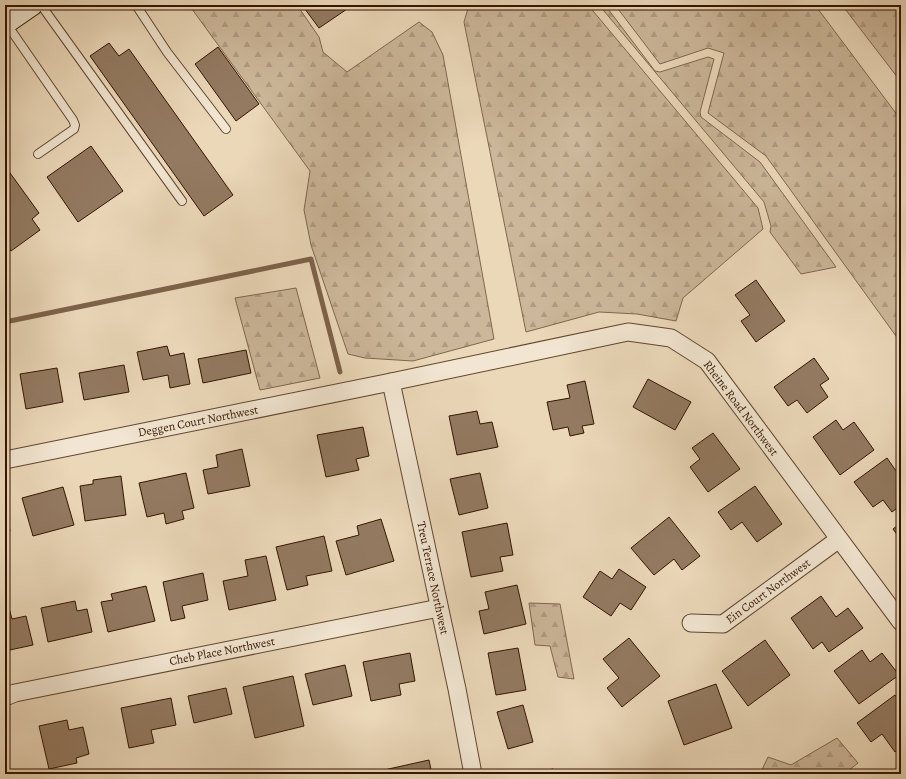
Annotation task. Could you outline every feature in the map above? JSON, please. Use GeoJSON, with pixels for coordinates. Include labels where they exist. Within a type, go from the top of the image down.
{"type":"FeatureCollection","features":[{"type":"Feature","properties":{"kind":"main road"},"geometry":{"type":"LineString","coordinates":[[5,23],[31,5]]}},
{"type":"Feature","properties":{"kind":"street","name":"Rheine Road Northwest"},"geometry":{"type":"LineString","coordinates":[[391,382],[628,332],[671,338],[707,360],[901,622]]}},
{"type":"Feature","properties":{"kind":"street","name":"Deggen Court Northwest"},"geometry":{"type":"LineString","coordinates":[[5,460],[391,382]]}},
{"type":"Feature","properties":{"kind":"street","name":"Treu Terrace Northwest"},"geometry":{"type":"LineString","coordinates":[[391,382],[457,689],[473,774]]}},
{"type":"Feature","properties":{"kind":"street","name":"Ein Court Northwest"},"geometry":{"type":"LineString","coordinates":[[691,623],[724,624],[839,539]]}},
{"type":"Feature","properties":{"kind":"street","name":"Cheb Place Northwest"},"geometry":{"type":"LineString","coordinates":[[5,697],[22,691],[439,608]]}},
{"type":"Feature","properties":{"kind":"lane"},"geometry":{"type":"LineString","coordinates":[[41,5],[182,201]]}},
{"type":"Feature","properties":{"kind":"lane"},"geometry":{"type":"LineString","coordinates":[[136,5],[167,52],[226,129]]}},
{"type":"Feature","properties":{"kind":"lane"},"geometry":{"type":"LineString","coordinates":[[5,23],[75,125],[74,130],[38,154]]}},
{"type":"Feature","properties":{"kind":"green space"},"geometry":{"type":"Polygon","coordinates":[[[189,5],[297,5],[319,37],[323,52],[347,72],[419,22],[432,32],[443,55],[494,339],[413,361],[365,358],[348,354],[311,245],[304,210],[310,171],[189,5]]]}},
{"type":"Feature","properties":{"kind":"green space"},"geometry":{"type":"Polygon","coordinates":[[[469,5],[588,5],[758,208],[763,229],[683,298],[676,321],[637,314],[599,312],[526,332],[464,22],[469,5]]]}},
{"type":"Feature","properties":{"kind":"green space"},"geometry":{"type":"Polygon","coordinates":[[[599,5],[605,5],[655,71],[660,72],[708,57],[714,59],[700,112],[701,117],[760,162],[836,267],[801,274],[770,232],[771,226],[764,202],[599,5]]]}},
{"type":"Feature","properties":{"kind":"green space"},"geometry":{"type":"Polygon","coordinates":[[[615,5],[815,5],[901,120],[901,343],[766,156],[708,113],[724,53],[708,48],[660,64],[615,5]]]}},
{"type":"Feature","properties":{"kind":"green space"},"geometry":{"type":"Polygon","coordinates":[[[842,5],[901,5],[901,82],[842,5]]]}},
{"type":"Feature","properties":{"kind":"green space"},"geometry":{"type":"Polygon","coordinates":[[[296,288],[320,378],[260,390],[235,298],[296,288]]]}},
{"type":"Feature","properties":{"kind":"green space"},"geometry":{"type":"Polygon","coordinates":[[[529,603],[560,604],[574,679],[558,677],[550,646],[535,645],[529,603]]]}},
{"type":"Feature","properties":{"kind":"green space"},"geometry":{"type":"Polygon","coordinates":[[[837,738],[858,763],[844,774],[760,774],[768,757],[791,765],[837,738]]]}},
{"type":"Feature","properties":{"kind":"building"},"geometry":{"type":"Polygon","coordinates":[[[302,5],[353,5],[319,28],[302,5]]]}},
{"type":"Feature","properties":{"kind":"building"},"geometry":{"type":"Polygon","coordinates":[[[109,43],[119,56],[129,49],[233,195],[204,216],[90,56],[109,43]]]}},
{"type":"Feature","properties":{"kind":"building"},"geometry":{"type":"Polygon","coordinates":[[[218,47],[259,104],[236,121],[195,64],[218,47]]]}},
{"type":"Feature","properties":{"kind":"building"},"geometry":{"type":"Polygon","coordinates":[[[91,146],[123,191],[78,222],[47,177],[91,146]]]}},
{"type":"Feature","properties":{"kind":"building"},"geometry":{"type":"Polygon","coordinates":[[[5,166],[39,213],[32,219],[40,230],[11,251],[5,244],[5,166]]]}},
{"type":"Feature","properties":{"kind":"building"},"geometry":{"type":"Polygon","coordinates":[[[756,280],[785,321],[756,342],[741,321],[750,315],[735,295],[756,280]]]}},
{"type":"Feature","properties":{"kind":"building"},"geometry":{"type":"Polygon","coordinates":[[[167,346],[170,356],[184,353],[190,384],[170,388],[168,375],[143,380],[137,352],[167,346]]]}},
{"type":"Feature","properties":{"kind":"building"},"geometry":{"type":"Polygon","coordinates":[[[246,350],[251,373],[203,383],[198,359],[246,350]]]}},
{"type":"Feature","properties":{"kind":"building"},"geometry":{"type":"Polygon","coordinates":[[[814,358],[829,379],[820,385],[828,397],[807,413],[797,400],[788,406],[774,387],[814,358]]]}},
{"type":"Feature","properties":{"kind":"building"},"geometry":{"type":"Polygon","coordinates":[[[124,365],[129,392],[84,400],[79,373],[124,365]]]}},
{"type":"Feature","properties":{"kind":"building"},"geometry":{"type":"Polygon","coordinates":[[[57,368],[63,402],[26,409],[20,374],[57,368]]]}},
{"type":"Feature","properties":{"kind":"building"},"geometry":{"type":"Polygon","coordinates":[[[648,379],[691,402],[675,430],[633,407],[648,379]]]}},
{"type":"Feature","properties":{"kind":"building"},"geometry":{"type":"Polygon","coordinates":[[[585,381],[594,424],[582,426],[584,433],[570,436],[568,427],[553,430],[547,402],[570,398],[567,385],[585,381]]]}},
{"type":"Feature","properties":{"kind":"building"},"geometry":{"type":"Polygon","coordinates":[[[477,411],[480,424],[492,422],[498,447],[457,455],[449,416],[477,411]]]}},
{"type":"Feature","properties":{"kind":"building"},"geometry":{"type":"Polygon","coordinates":[[[836,420],[843,430],[854,422],[874,450],[840,475],[813,437],[836,420]]]}},
{"type":"Feature","properties":{"kind":"building"},"geometry":{"type":"Polygon","coordinates":[[[363,427],[369,456],[356,459],[359,470],[326,477],[317,435],[363,427]]]}},
{"type":"Feature","properties":{"kind":"building"},"geometry":{"type":"Polygon","coordinates":[[[713,433],[740,469],[708,492],[690,467],[700,459],[692,448],[713,433]]]}},
{"type":"Feature","properties":{"kind":"building"},"geometry":{"type":"Polygon","coordinates":[[[242,449],[250,486],[208,494],[203,470],[218,467],[216,455],[242,449]]]}},
{"type":"Feature","properties":{"kind":"building"},"geometry":{"type":"Polygon","coordinates":[[[887,458],[901,478],[901,505],[892,512],[883,500],[873,507],[854,482],[887,458]]]}},
{"type":"Feature","properties":{"kind":"building"},"geometry":{"type":"Polygon","coordinates":[[[186,473],[194,508],[182,511],[184,519],[166,524],[164,513],[147,517],[139,483],[186,473]]]}},
{"type":"Feature","properties":{"kind":"building"},"geometry":{"type":"Polygon","coordinates":[[[480,473],[488,508],[459,515],[450,479],[480,473]]]}},
{"type":"Feature","properties":{"kind":"building"},"geometry":{"type":"Polygon","coordinates":[[[121,476],[126,515],[85,521],[80,486],[93,484],[93,480],[121,476]]]}},
{"type":"Feature","properties":{"kind":"building"},"geometry":{"type":"Polygon","coordinates":[[[755,486],[782,524],[757,542],[742,522],[731,530],[718,512],[755,486]]]}},
{"type":"Feature","properties":{"kind":"building"},"geometry":{"type":"Polygon","coordinates":[[[63,487],[74,525],[33,536],[22,498],[63,487]]]}},
{"type":"Feature","properties":{"kind":"building"},"geometry":{"type":"Polygon","coordinates":[[[5,510],[10,531],[5,532],[5,510]]]}},
{"type":"Feature","properties":{"kind":"building"},"geometry":{"type":"Polygon","coordinates":[[[669,517],[700,556],[682,570],[674,559],[654,575],[631,548],[669,517]]]}},
{"type":"Feature","properties":{"kind":"building"},"geometry":{"type":"Polygon","coordinates":[[[381,519],[394,561],[346,575],[336,541],[359,535],[357,526],[381,519]]]}},
{"type":"Feature","properties":{"kind":"building"},"geometry":{"type":"Polygon","coordinates":[[[507,523],[513,555],[500,557],[503,571],[471,577],[462,532],[507,523]]]}},
{"type":"Feature","properties":{"kind":"building"},"geometry":{"type":"Polygon","coordinates":[[[901,523],[901,540],[893,529],[901,523]]]}},
{"type":"Feature","properties":{"kind":"building"},"geometry":{"type":"Polygon","coordinates":[[[324,536],[332,571],[306,576],[308,585],[287,590],[276,547],[324,536]]]}},
{"type":"Feature","properties":{"kind":"building"},"geometry":{"type":"Polygon","coordinates":[[[266,556],[276,600],[229,610],[223,581],[248,576],[245,560],[266,556]]]}},
{"type":"Feature","properties":{"kind":"building"},"geometry":{"type":"Polygon","coordinates":[[[619,569],[646,587],[631,610],[620,603],[611,616],[583,597],[600,571],[612,579],[619,569]]]}},
{"type":"Feature","properties":{"kind":"building"},"geometry":{"type":"Polygon","coordinates":[[[203,573],[208,600],[182,606],[185,618],[171,621],[163,582],[203,573]]]}},
{"type":"Feature","properties":{"kind":"building"},"geometry":{"type":"Polygon","coordinates":[[[517,585],[526,624],[484,634],[479,611],[489,609],[485,592],[517,585]]]}},
{"type":"Feature","properties":{"kind":"building"},"geometry":{"type":"Polygon","coordinates":[[[146,586],[155,621],[108,632],[101,602],[113,600],[111,594],[146,586]]]}},
{"type":"Feature","properties":{"kind":"building"},"geometry":{"type":"Polygon","coordinates":[[[821,596],[836,617],[848,608],[863,628],[829,652],[822,642],[813,649],[791,618],[821,596]]]}},
{"type":"Feature","properties":{"kind":"building"},"geometry":{"type":"Polygon","coordinates":[[[75,601],[77,611],[87,609],[92,632],[48,642],[41,608],[75,601]]]}},
{"type":"Feature","properties":{"kind":"building"},"geometry":{"type":"Polygon","coordinates":[[[9,608],[12,619],[26,616],[33,645],[5,651],[5,609],[9,608]]]}},
{"type":"Feature","properties":{"kind":"building"},"geometry":{"type":"Polygon","coordinates":[[[629,638],[660,676],[622,707],[607,688],[619,678],[603,659],[629,638]]]}},
{"type":"Feature","properties":{"kind":"building"},"geometry":{"type":"Polygon","coordinates":[[[765,640],[790,675],[748,706],[722,671],[765,640]]]}},
{"type":"Feature","properties":{"kind":"building"},"geometry":{"type":"Polygon","coordinates":[[[518,648],[526,690],[496,695],[488,653],[518,648]]]}},
{"type":"Feature","properties":{"kind":"building"},"geometry":{"type":"Polygon","coordinates":[[[862,650],[870,662],[882,653],[899,675],[859,704],[834,671],[862,650]]]}},
{"type":"Feature","properties":{"kind":"building"},"geometry":{"type":"Polygon","coordinates":[[[410,653],[415,681],[399,684],[401,695],[371,701],[363,662],[410,653]]]}},
{"type":"Feature","properties":{"kind":"building"},"geometry":{"type":"Polygon","coordinates":[[[345,665],[352,696],[313,705],[305,674],[345,665]]]}},
{"type":"Feature","properties":{"kind":"building"},"geometry":{"type":"Polygon","coordinates":[[[293,676],[304,726],[255,738],[243,687],[293,676]]]}},
{"type":"Feature","properties":{"kind":"building"},"geometry":{"type":"Polygon","coordinates":[[[716,684],[732,728],[684,745],[668,701],[716,684]]]}},
{"type":"Feature","properties":{"kind":"building"},"geometry":{"type":"Polygon","coordinates":[[[226,688],[232,714],[194,723],[188,696],[226,688]]]}},
{"type":"Feature","properties":{"kind":"building"},"geometry":{"type":"Polygon","coordinates":[[[895,695],[901,703],[901,748],[895,752],[882,734],[871,742],[857,723],[895,695]]]}},
{"type":"Feature","properties":{"kind":"building"},"geometry":{"type":"Polygon","coordinates":[[[171,698],[176,725],[151,730],[154,743],[129,748],[121,708],[171,698]]]}},
{"type":"Feature","properties":{"kind":"building"},"geometry":{"type":"Polygon","coordinates":[[[523,705],[533,742],[508,749],[497,712],[523,705]]]}},
{"type":"Feature","properties":{"kind":"building"},"geometry":{"type":"Polygon","coordinates":[[[67,720],[69,730],[83,727],[89,754],[76,758],[77,763],[49,769],[39,726],[67,720]]]}},
{"type":"Feature","properties":{"kind":"building"},"geometry":{"type":"Polygon","coordinates":[[[429,760],[432,774],[385,774],[384,770],[429,760]]]}},
{"type":"Feature","properties":{"kind":"building"},"geometry":{"type":"Polygon","coordinates":[[[553,769],[553,774],[526,774],[553,769]]]}},
{"type":"Feature","properties":{"kind":"waterway"},"geometry":{"type":"LineString","coordinates":[[5,322],[311,259],[340,372]]}}]}
